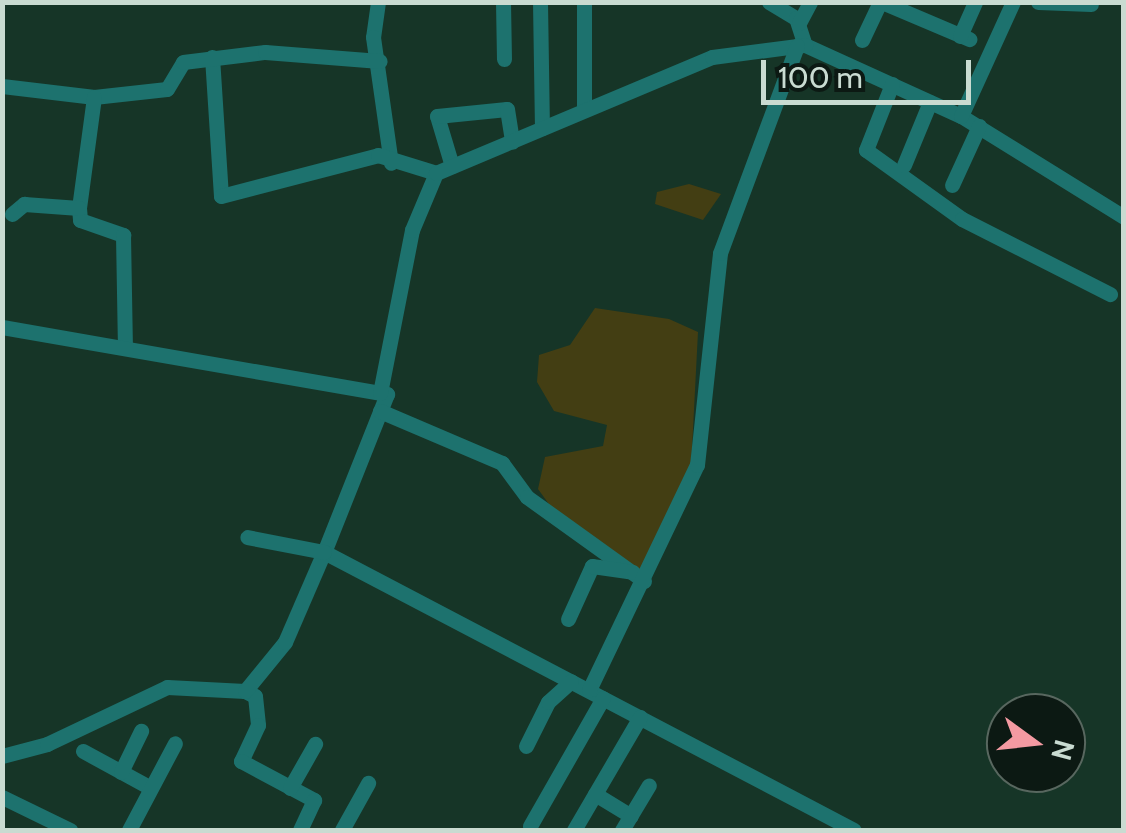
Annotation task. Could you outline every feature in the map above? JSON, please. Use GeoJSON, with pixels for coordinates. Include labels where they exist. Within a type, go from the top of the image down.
{"type":"FeatureCollection","features":[{"type":"Feature","properties":{"kind":"street"},"geometry":{"type":"LineString","coordinates":[[378,2],[391,162]]}},
{"type":"Feature","properties":{"kind":"street"},"geometry":{"type":"LineString","coordinates":[[503,2],[504,59]]}},
{"type":"Feature","properties":{"kind":"street"},"geometry":{"type":"LineString","coordinates":[[540,2],[542,128]]}},
{"type":"Feature","properties":{"kind":"street"},"geometry":{"type":"LineString","coordinates":[[584,2],[584,108]]}},
{"type":"Feature","properties":{"kind":"street"},"geometry":{"type":"LineString","coordinates":[[769,2],[799,23]]}},
{"type":"Feature","properties":{"kind":"street"},"geometry":{"type":"LineString","coordinates":[[530,826],[596,694],[638,576],[698,465],[720,253],[801,46],[799,23],[810,2]]}},
{"type":"Feature","properties":{"kind":"street"},"geometry":{"type":"LineString","coordinates":[[862,40],[881,2],[909,8],[964,38],[974,2]]}},
{"type":"Feature","properties":{"kind":"street"},"geometry":{"type":"LineString","coordinates":[[961,116],[1013,2]]}},
{"type":"Feature","properties":{"kind":"street"},"geometry":{"type":"LineString","coordinates":[[1038,2],[1091,4]]}},
{"type":"Feature","properties":{"kind":"street"},"geometry":{"type":"LineString","coordinates":[[212,57],[220,196],[360,159],[444,170],[584,108],[712,58],[801,46],[961,116],[1124,217]]}},
{"type":"Feature","properties":{"kind":"street"},"geometry":{"type":"LineString","coordinates":[[2,86],[94,97],[166,89],[183,62],[212,57],[265,52],[380,61]]}},
{"type":"Feature","properties":{"kind":"street"},"geometry":{"type":"LineString","coordinates":[[892,84],[866,150],[962,218],[1110,294]]}},
{"type":"Feature","properties":{"kind":"street"},"geometry":{"type":"LineString","coordinates":[[94,97],[98,116],[79,208],[80,220],[123,235],[125,348]]}},
{"type":"Feature","properties":{"kind":"street"},"geometry":{"type":"LineString","coordinates":[[904,165],[930,102]]}},
{"type":"Feature","properties":{"kind":"street"},"geometry":{"type":"LineString","coordinates":[[380,393],[412,230],[444,170],[437,116],[507,108],[512,142]]}},
{"type":"Feature","properties":{"kind":"street"},"geometry":{"type":"LineString","coordinates":[[952,185],[978,126]]}},
{"type":"Feature","properties":{"kind":"street"},"geometry":{"type":"LineString","coordinates":[[12,214],[24,204],[79,208]]}},
{"type":"Feature","properties":{"kind":"street"},"geometry":{"type":"LineString","coordinates":[[2,328],[386,394],[285,642],[245,690]]}},
{"type":"Feature","properties":{"kind":"street"},"geometry":{"type":"LineString","coordinates":[[380,411],[502,463],[527,497],[638,576]]}},
{"type":"Feature","properties":{"kind":"street"},"geometry":{"type":"LineString","coordinates":[[247,536],[324,552],[854,830]]}},
{"type":"Feature","properties":{"kind":"street"},"geometry":{"type":"LineString","coordinates":[[568,619],[592,566],[638,576]]}},
{"type":"Feature","properties":{"kind":"street"},"geometry":{"type":"LineString","coordinates":[[526,746],[548,702],[570,681]]}},
{"type":"Feature","properties":{"kind":"street"},"geometry":{"type":"LineString","coordinates":[[2,756],[47,744],[166,688],[245,690],[255,696],[258,726],[240,761],[314,800],[300,830]]}},
{"type":"Feature","properties":{"kind":"street"},"geometry":{"type":"LineString","coordinates":[[574,830],[640,717]]}},
{"type":"Feature","properties":{"kind":"street"},"geometry":{"type":"LineString","coordinates":[[120,772],[141,731]]}},
{"type":"Feature","properties":{"kind":"street"},"geometry":{"type":"LineString","coordinates":[[129,830],[175,743]]}},
{"type":"Feature","properties":{"kind":"street"},"geometry":{"type":"LineString","coordinates":[[290,788],[315,744]]}},
{"type":"Feature","properties":{"kind":"street"},"geometry":{"type":"LineString","coordinates":[[82,752],[152,788]]}},
{"type":"Feature","properties":{"kind":"street"},"geometry":{"type":"LineString","coordinates":[[342,830],[368,783]]}},
{"type":"Feature","properties":{"kind":"street"},"geometry":{"type":"LineString","coordinates":[[596,794],[626,823],[649,785]]}},
{"type":"Feature","properties":{"kind":"street"},"geometry":{"type":"LineString","coordinates":[[2,796],[70,830]]}},
{"type":"Feature","properties":{"kind":"shaded area"},"geometry":{"type":"Polygon","coordinates":[[[689,184],[721,194],[703,220],[655,204],[657,192],[689,184]]]}},
{"type":"Feature","properties":{"kind":"shaded area"},"geometry":{"type":"Polygon","coordinates":[[[595,308],[669,319],[698,332],[691,468],[641,571],[551,507],[538,489],[545,457],[603,446],[607,425],[554,411],[537,382],[539,355],[570,345],[595,308]]]}}]}
